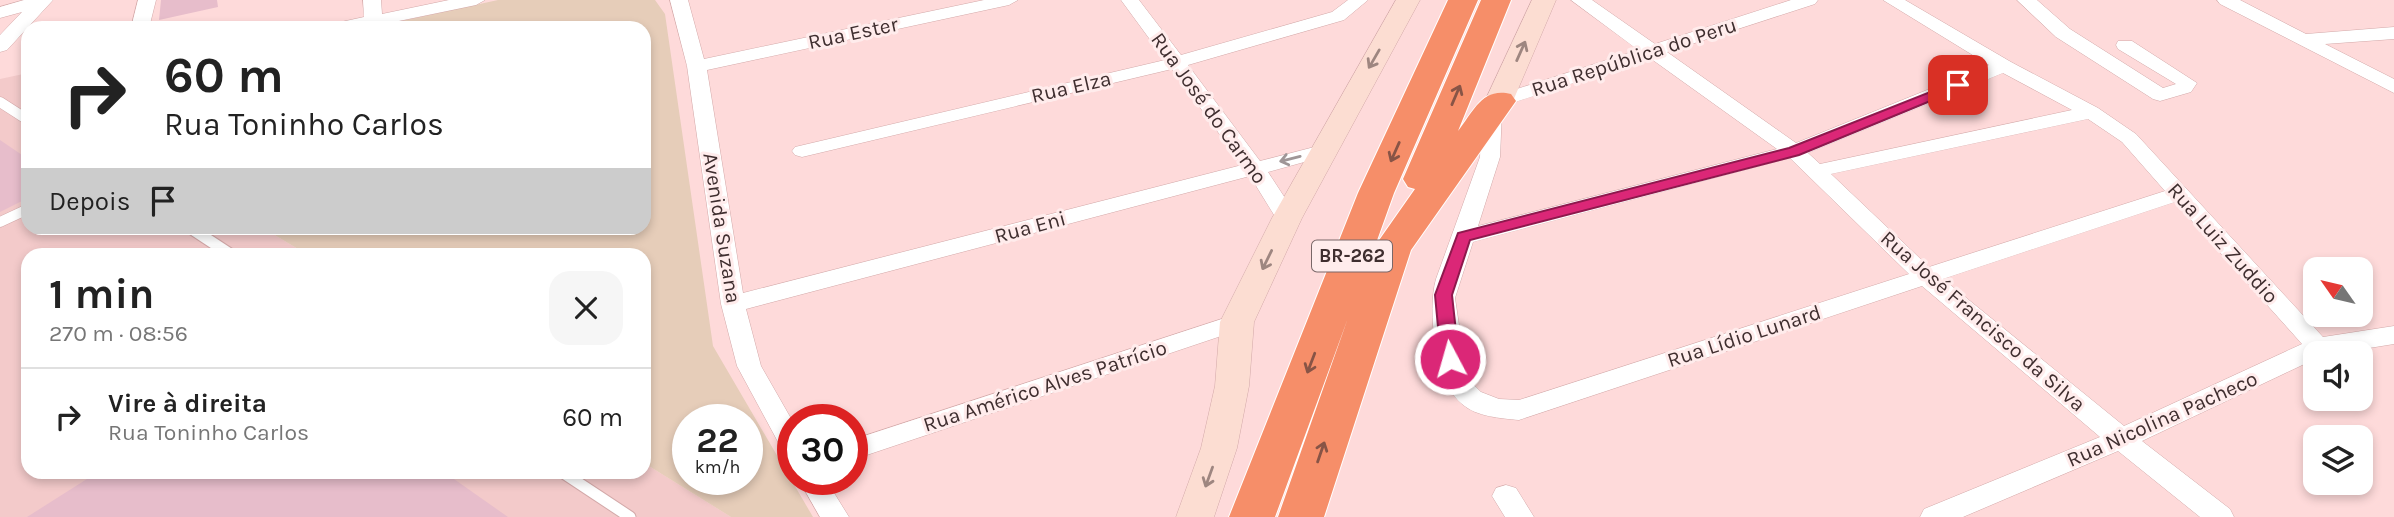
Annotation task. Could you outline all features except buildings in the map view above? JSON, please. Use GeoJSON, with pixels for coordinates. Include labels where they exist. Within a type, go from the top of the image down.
{"type":"FeatureCollection","features":[{"type":"Feature","properties":{"kind":"highway","name":"BR-262"},"geometry":{"type":"LineString","coordinates":[[1252,517],[1376,193],[1463,0]]}},
{"type":"Feature","properties":{"kind":"highway","name":"BR-262"},"geometry":{"type":"LineString","coordinates":[[1301,517],[1392,249],[1496,0]]}},
{"type":"Feature","properties":{"kind":"highway"},"geometry":{"type":"LineString","coordinates":[[1392,249],[1495,106]]}},
{"type":"Feature","properties":{"kind":"main road"},"geometry":{"type":"LineString","coordinates":[[1195,517],[1219,448],[1232,386],[1237,322],[1287,218],[1408,0]]}},
{"type":"Feature","properties":{"kind":"main road"},"geometry":{"type":"LineString","coordinates":[[1495,106],[1544,0]]}},
{"type":"Feature","properties":{"kind":"street"},"geometry":{"type":"LineString","coordinates":[[0,13],[44,0]]}},
{"type":"Feature","properties":{"kind":"street"},"geometry":{"type":"LineString","coordinates":[[24,21],[44,0]]}},
{"type":"Feature","properties":{"kind":"street"},"geometry":{"type":"LineString","coordinates":[[142,21],[147,0]]}},
{"type":"Feature","properties":{"kind":"street"},"geometry":{"type":"LineString","coordinates":[[372,0],[373,21],[476,0]]}},
{"type":"Feature","properties":{"kind":"street","name":"Avenida Suzana"},"geometry":{"type":"LineString","coordinates":[[679,0],[697,66],[733,304],[749,366],[777,417]]}},
{"type":"Feature","properties":{"kind":"street","name":"Rua Ester"},"geometry":{"type":"LineString","coordinates":[[697,66],[1009,0]]}},
{"type":"Feature","properties":{"kind":"street","name":"Rua José do Carmo"},"geometry":{"type":"LineString","coordinates":[[1130,0],[1255,168],[1287,218]]}},
{"type":"Feature","properties":{"kind":"street","name":"Rua Elza"},"geometry":{"type":"LineString","coordinates":[[802,151],[1175,63],[1338,16],[1359,0]]}},
{"type":"Feature","properties":{"kind":"street","name":"Rua José Francisco da Silva"},"geometry":{"type":"LineString","coordinates":[[1580,0],[1794,152],[1925,276],[2121,439],[2220,517]]}},
{"type":"Feature","properties":{"kind":"street","name":"Rua República do Peru"},"geometry":{"type":"LineString","coordinates":[[1495,106],[1809,0]]}},
{"type":"Feature","properties":{"kind":"street","name":"Rua Luiz Zuddio"},"geometry":{"type":"LineString","coordinates":[[1892,0],[2004,66],[2091,112],[2129,138],[2313,341]]}},
{"type":"Feature","properties":{"kind":"street"},"geometry":{"type":"LineString","coordinates":[[2026,0],[2063,33],[2160,95],[2184,88],[2187,83],[2125,45]]}},
{"type":"Feature","properties":{"kind":"street"},"geometry":{"type":"LineString","coordinates":[[2226,0],[2394,88]]}},
{"type":"Feature","properties":{"kind":"street"},"geometry":{"type":"LineString","coordinates":[[0,46],[21,24]]}},
{"type":"Feature","properties":{"kind":"street"},"geometry":{"type":"LineString","coordinates":[[2302,40],[2394,33]]}},
{"type":"Feature","properties":{"kind":"street"},"geometry":{"type":"LineString","coordinates":[[1470,236],[1794,152],[2004,66]]}},
{"type":"Feature","properties":{"kind":"street","name":"Rua Lídio Lunard"},"geometry":{"type":"LineString","coordinates":[[1495,106],[1490,157],[1470,236],[1443,295],[1450,359],[1459,387],[1493,410],[1519,410],[2180,194]]}},
{"type":"Feature","properties":{"kind":"street"},"geometry":{"type":"LineString","coordinates":[[1817,171],[2091,112]]}},
{"type":"Feature","properties":{"kind":"street","name":"Rua Eni"},"geometry":{"type":"LineString","coordinates":[[733,304],[1326,150]]}},
{"type":"Feature","properties":{"kind":"street","name":"Rua Américo Alves Patrício"},"geometry":{"type":"LineString","coordinates":[[868,445],[1237,322]]}},
{"type":"Feature","properties":{"kind":"street","name":"Rua Nicolina Pacheco"},"geometry":{"type":"LineString","coordinates":[[2356,341],[2394,335]]}},
{"type":"Feature","properties":{"kind":"street","name":"Rua Nicolina Pacheco"},"geometry":{"type":"LineString","coordinates":[[1934,517],[2121,439],[2303,354]]}},
{"type":"Feature","properties":{"kind":"street"},"geometry":{"type":"LineString","coordinates":[[821,495],[835,517]]}},
{"type":"Feature","properties":{"kind":"lane"},"geometry":{"type":"LineString","coordinates":[[0,102],[21,116]]}},
{"type":"Feature","properties":{"kind":"lane"},"geometry":{"type":"LineString","coordinates":[[0,222],[21,212]]}},
{"type":"Feature","properties":{"kind":"lane"},"geometry":{"type":"LineString","coordinates":[[201,235],[221,248]]}},
{"type":"Feature","properties":{"kind":"lane"},"geometry":{"type":"LineString","coordinates":[[573,479],[630,517]]}},
{"type":"Feature","properties":{"kind":"shaded area"},"geometry":{"type":"Polygon","coordinates":[[[498,0],[655,0],[665,14],[713,346],[747,404],[672,404],[672,480],[651,467],[651,248],[296,248],[275,235],[651,235],[651,21],[401,21],[498,0]]]}},
{"type":"Feature","properties":{"kind":"shaded area"},"geometry":{"type":"Polygon","coordinates":[[[21,74],[21,235],[275,235],[296,248],[21,248],[21,479],[651,479],[651,467],[672,480],[672,495],[696,495],[731,517],[0,517],[0,79],[21,74]]]}},
{"type":"Feature","properties":{"kind":"shaded area"},"geometry":{"type":"Polygon","coordinates":[[[763,432],[777,455],[777,495],[800,495],[813,517],[731,517],[696,495],[763,495],[763,432]]]}},
{"type":"Feature","properties":{"kind":"route"},"geometry":{"type":"LineString","coordinates":[[1450,359],[1443,295],[1463,237],[1794,152],[1958,85]]}}]}
